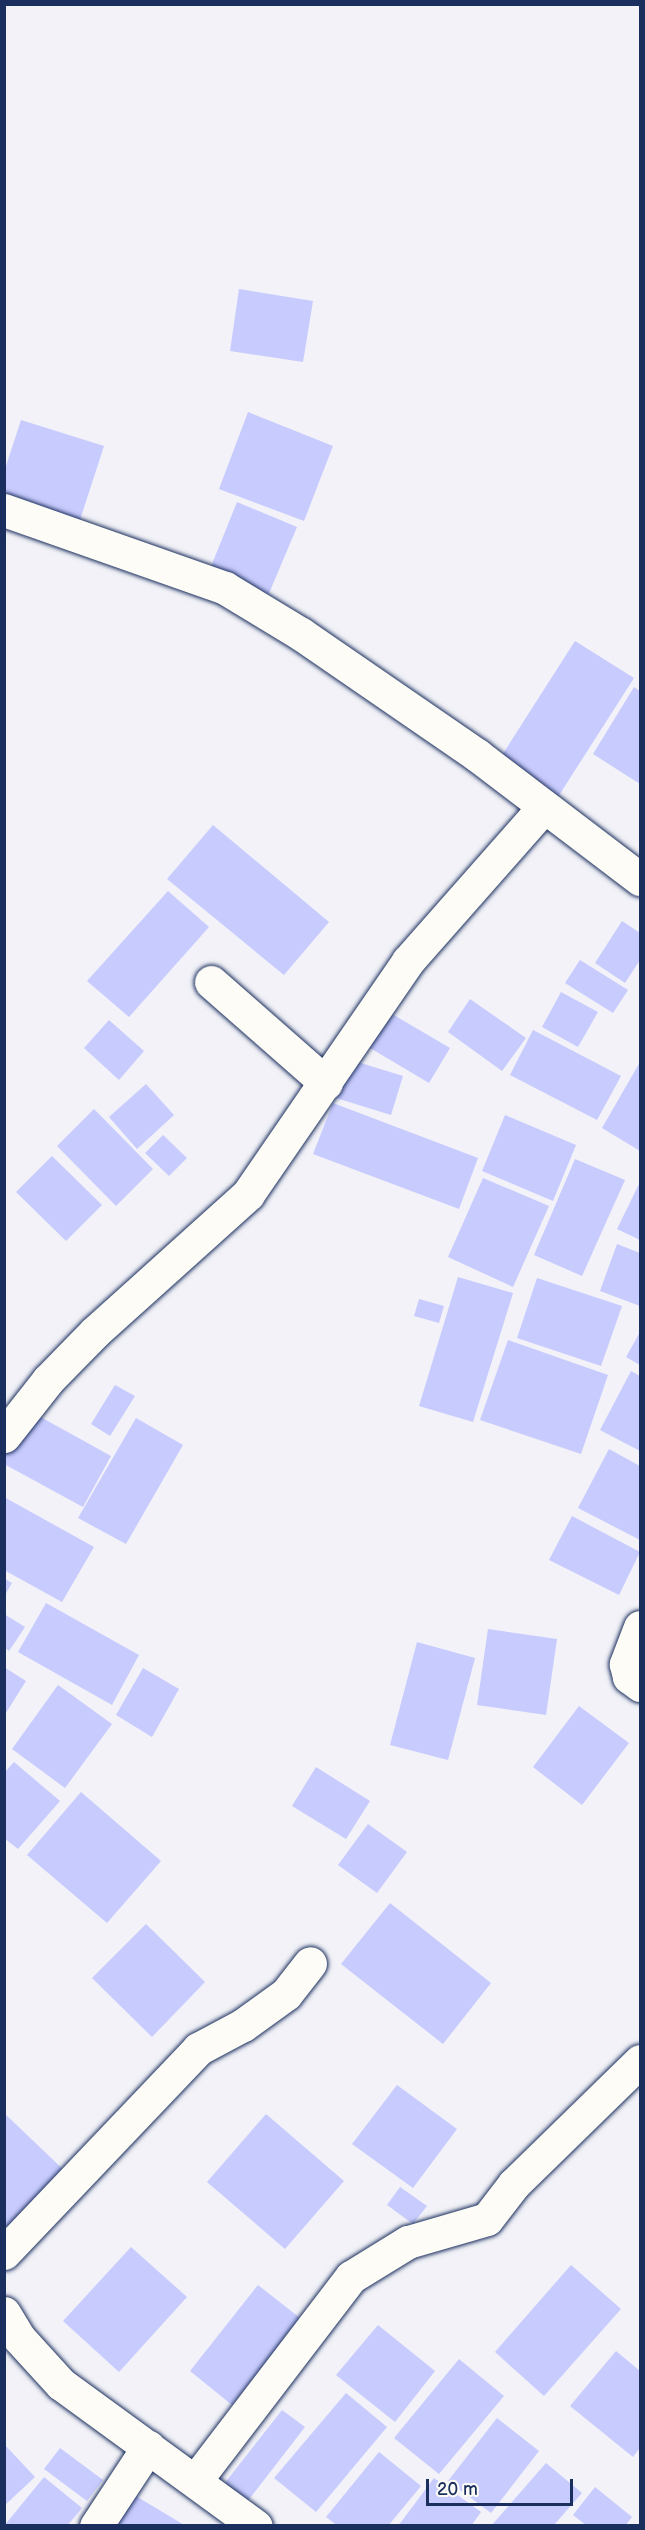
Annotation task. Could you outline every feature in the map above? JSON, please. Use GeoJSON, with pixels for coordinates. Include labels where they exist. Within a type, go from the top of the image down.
{"type":"FeatureCollection","features":[{"type":"Feature","properties":{"kind":"street"},"geometry":{"type":"LineString","coordinates":[[4,510],[225,588],[301,634],[477,755],[543,808],[640,879]]}},
{"type":"Feature","properties":{"kind":"street"},"geometry":{"type":"LineString","coordinates":[[4,1436],[48,1380],[95,1332],[248,1194],[408,961],[543,808]]}},
{"type":"Feature","properties":{"kind":"street"},"geometry":{"type":"LineString","coordinates":[[211,982],[326,1083]]}},
{"type":"Feature","properties":{"kind":"street"},"geometry":{"type":"LineString","coordinates":[[640,1627],[626,1664],[629,1677],[640,1685]]}},
{"type":"Feature","properties":{"kind":"street"},"geometry":{"type":"LineString","coordinates":[[4,2253],[198,2049],[243,2025],[286,1994],[310,1963]]}},
{"type":"Feature","properties":{"kind":"street"},"geometry":{"type":"LineString","coordinates":[[195,2481],[351,2277],[408,2242],[487,2219],[514,2184],[640,2061]]}},
{"type":"Feature","properties":{"kind":"street"},"geometry":{"type":"LineString","coordinates":[[4,2313],[19,2338],[61,2384],[256,2526]]}},
{"type":"Feature","properties":{"kind":"street"},"geometry":{"type":"LineString","coordinates":[[96,2526],[148,2447]]}},
{"type":"Feature","properties":{"kind":"building"},"geometry":{"type":"Polygon","coordinates":[[[239,289],[313,301],[303,362],[230,351],[239,289]]]}},
{"type":"Feature","properties":{"kind":"building"},"geometry":{"type":"Polygon","coordinates":[[[248,412],[333,446],[304,521],[219,489],[248,412]]]}},
{"type":"Feature","properties":{"kind":"building"},"geometry":{"type":"Polygon","coordinates":[[[21,420],[104,446],[78,526],[4,503],[4,472],[21,420]]]}},
{"type":"Feature","properties":{"kind":"building"},"geometry":{"type":"Polygon","coordinates":[[[237,502],[297,527],[267,598],[208,574],[237,502]]]}},
{"type":"Feature","properties":{"kind":"building"},"geometry":{"type":"Polygon","coordinates":[[[575,641],[634,678],[556,800],[497,763],[575,641]]]}},
{"type":"Feature","properties":{"kind":"building"},"geometry":{"type":"Polygon","coordinates":[[[634,687],[640,691],[640,784],[593,754],[634,687]]]}},
{"type":"Feature","properties":{"kind":"building"},"geometry":{"type":"Polygon","coordinates":[[[213,825],[329,922],[284,975],[167,879],[213,825]]]}},
{"type":"Feature","properties":{"kind":"building"},"geometry":{"type":"Polygon","coordinates":[[[168,891],[209,927],[129,1017],[87,981],[168,891]]]}},
{"type":"Feature","properties":{"kind":"building"},"geometry":{"type":"Polygon","coordinates":[[[622,921],[640,933],[640,960],[625,983],[595,963],[622,921]]]}},
{"type":"Feature","properties":{"kind":"building"},"geometry":{"type":"Polygon","coordinates":[[[580,960],[628,990],[613,1013],[565,983],[580,960]]]}},
{"type":"Feature","properties":{"kind":"building"},"geometry":{"type":"Polygon","coordinates":[[[561,992],[598,1012],[578,1047],[542,1027],[561,992]]]}},
{"type":"Feature","properties":{"kind":"building"},"geometry":{"type":"Polygon","coordinates":[[[470,999],[526,1038],[502,1071],[448,1032],[470,999]]]}},
{"type":"Feature","properties":{"kind":"building"},"geometry":{"type":"Polygon","coordinates":[[[387,1011],[450,1048],[429,1083],[365,1045],[387,1011]]]}},
{"type":"Feature","properties":{"kind":"building"},"geometry":{"type":"Polygon","coordinates":[[[109,1020],[144,1051],[119,1080],[84,1048],[109,1020]]]}},
{"type":"Feature","properties":{"kind":"building"},"geometry":{"type":"Polygon","coordinates":[[[533,1030],[621,1076],[597,1120],[510,1075],[533,1030]]]}},
{"type":"Feature","properties":{"kind":"building"},"geometry":{"type":"Polygon","coordinates":[[[348,1059],[403,1076],[391,1115],[336,1098],[348,1059]]]}},
{"type":"Feature","properties":{"kind":"building"},"geometry":{"type":"Polygon","coordinates":[[[640,1062],[640,1151],[602,1128],[640,1062]]]}},
{"type":"Feature","properties":{"kind":"building"},"geometry":{"type":"Polygon","coordinates":[[[146,1084],[174,1115],[137,1149],[109,1117],[146,1084]]]}},
{"type":"Feature","properties":{"kind":"building"},"geometry":{"type":"Polygon","coordinates":[[[333,1103],[478,1158],[459,1209],[313,1154],[333,1103]]]}},
{"type":"Feature","properties":{"kind":"building"},"geometry":{"type":"Polygon","coordinates":[[[94,1109],[153,1169],[116,1206],[57,1146],[94,1109]]]}},
{"type":"Feature","properties":{"kind":"building"},"geometry":{"type":"Polygon","coordinates":[[[505,1115],[576,1145],[553,1201],[482,1171],[505,1115]]]}},
{"type":"Feature","properties":{"kind":"building"},"geometry":{"type":"Polygon","coordinates":[[[163,1135],[187,1158],[169,1176],[145,1153],[163,1135]]]}},
{"type":"Feature","properties":{"kind":"building"},"geometry":{"type":"Polygon","coordinates":[[[52,1156],[102,1205],[66,1241],[16,1192],[52,1156]]]}},
{"type":"Feature","properties":{"kind":"building"},"geometry":{"type":"Polygon","coordinates":[[[575,1159],[625,1180],[582,1276],[534,1255],[575,1159]]]}},
{"type":"Feature","properties":{"kind":"building"},"geometry":{"type":"Polygon","coordinates":[[[483,1178],[549,1206],[513,1287],[448,1257],[483,1178]]]}},
{"type":"Feature","properties":{"kind":"building"},"geometry":{"type":"Polygon","coordinates":[[[640,1182],[640,1240],[617,1229],[640,1182]]]}},
{"type":"Feature","properties":{"kind":"building"},"geometry":{"type":"Polygon","coordinates":[[[617,1244],[640,1253],[640,1306],[600,1291],[617,1244]]]}},
{"type":"Feature","properties":{"kind":"building"},"geometry":{"type":"Polygon","coordinates":[[[458,1277],[513,1293],[473,1422],[419,1406],[458,1277]]]}},
{"type":"Feature","properties":{"kind":"building"},"geometry":{"type":"Polygon","coordinates":[[[537,1278],[622,1306],[601,1366],[517,1338],[537,1278]]]}},
{"type":"Feature","properties":{"kind":"building"},"geometry":{"type":"Polygon","coordinates":[[[419,1299],[444,1306],[439,1323],[414,1316],[419,1299]]]}},
{"type":"Feature","properties":{"kind":"building"},"geometry":{"type":"Polygon","coordinates":[[[640,1332],[640,1365],[626,1357],[640,1332]]]}},
{"type":"Feature","properties":{"kind":"building"},"geometry":{"type":"Polygon","coordinates":[[[508,1340],[608,1375],[581,1454],[480,1420],[508,1340]]]}},
{"type":"Feature","properties":{"kind":"building"},"geometry":{"type":"Polygon","coordinates":[[[631,1371],[640,1376],[640,1451],[600,1430],[631,1371]]]}},
{"type":"Feature","properties":{"kind":"building"},"geometry":{"type":"Polygon","coordinates":[[[115,1385],[135,1396],[110,1436],[91,1424],[115,1385]]]}},
{"type":"Feature","properties":{"kind":"building"},"geometry":{"type":"Polygon","coordinates":[[[26,1409],[111,1456],[83,1507],[4,1464],[4,1448],[26,1409]]]}},
{"type":"Feature","properties":{"kind":"building"},"geometry":{"type":"Polygon","coordinates":[[[136,1418],[183,1445],[126,1544],[78,1518],[136,1418]]]}},
{"type":"Feature","properties":{"kind":"building"},"geometry":{"type":"Polygon","coordinates":[[[609,1449],[640,1466],[640,1540],[578,1508],[609,1449]]]}},
{"type":"Feature","properties":{"kind":"building"},"geometry":{"type":"Polygon","coordinates":[[[4,1497],[94,1547],[62,1602],[4,1570],[4,1497]]]}},
{"type":"Feature","properties":{"kind":"building"},"geometry":{"type":"Polygon","coordinates":[[[572,1516],[640,1552],[619,1595],[549,1560],[572,1516]]]}},
{"type":"Feature","properties":{"kind":"building"},"geometry":{"type":"Polygon","coordinates":[[[5,1579],[12,1583],[5,1595],[5,1579]]]}},
{"type":"Feature","properties":{"kind":"building"},"geometry":{"type":"Polygon","coordinates":[[[46,1603],[139,1655],[112,1705],[18,1652],[46,1603]]]}},
{"type":"Feature","properties":{"kind":"building"},"geometry":{"type":"Polygon","coordinates":[[[4,1614],[25,1627],[9,1651],[4,1647],[4,1614]]]}},
{"type":"Feature","properties":{"kind":"building"},"geometry":{"type":"Polygon","coordinates":[[[488,1629],[557,1639],[546,1715],[477,1705],[488,1629]]]}},
{"type":"Feature","properties":{"kind":"building"},"geometry":{"type":"Polygon","coordinates":[[[417,1642],[475,1658],[448,1760],[390,1745],[417,1642]]]}},
{"type":"Feature","properties":{"kind":"building"},"geometry":{"type":"Polygon","coordinates":[[[4,1667],[26,1681],[4,1716],[4,1667]]]}},
{"type":"Feature","properties":{"kind":"building"},"geometry":{"type":"Polygon","coordinates":[[[143,1668],[179,1689],[152,1737],[116,1715],[143,1668]]]}},
{"type":"Feature","properties":{"kind":"building"},"geometry":{"type":"Polygon","coordinates":[[[58,1685],[112,1724],[65,1788],[12,1749],[58,1685]]]}},
{"type":"Feature","properties":{"kind":"building"},"geometry":{"type":"Polygon","coordinates":[[[579,1706],[629,1743],[582,1805],[533,1767],[579,1706]]]}},
{"type":"Feature","properties":{"kind":"building"},"geometry":{"type":"Polygon","coordinates":[[[14,1762],[60,1801],[18,1849],[4,1838],[4,1773],[14,1762]]]}},
{"type":"Feature","properties":{"kind":"building"},"geometry":{"type":"Polygon","coordinates":[[[316,1767],[370,1801],[346,1839],[292,1806],[316,1767]]]}},
{"type":"Feature","properties":{"kind":"building"},"geometry":{"type":"Polygon","coordinates":[[[81,1792],[161,1861],[107,1923],[27,1855],[81,1792]]]}},
{"type":"Feature","properties":{"kind":"building"},"geometry":{"type":"Polygon","coordinates":[[[368,1824],[407,1852],[377,1893],[338,1865],[368,1824]]]}},
{"type":"Feature","properties":{"kind":"building"},"geometry":{"type":"Polygon","coordinates":[[[390,1903],[491,1983],[443,2044],[341,1964],[390,1903]]]}},
{"type":"Feature","properties":{"kind":"building"},"geometry":{"type":"Polygon","coordinates":[[[146,1924],[205,1982],[152,2037],[92,1978],[146,1924]]]}},
{"type":"Feature","properties":{"kind":"building"},"geometry":{"type":"Polygon","coordinates":[[[397,2085],[457,2129],[413,2188],[352,2144],[397,2085]]]}},
{"type":"Feature","properties":{"kind":"building"},"geometry":{"type":"Polygon","coordinates":[[[4,2113],[68,2174],[12,2231],[4,2224],[4,2113]]]}},
{"type":"Feature","properties":{"kind":"building"},"geometry":{"type":"Polygon","coordinates":[[[266,2114],[344,2181],[285,2249],[207,2182],[266,2114]]]}},
{"type":"Feature","properties":{"kind":"building"},"geometry":{"type":"Polygon","coordinates":[[[400,2187],[427,2206],[413,2224],[387,2205],[400,2187]]]}},
{"type":"Feature","properties":{"kind":"building"},"geometry":{"type":"Polygon","coordinates":[[[131,2247],[187,2297],[119,2372],[63,2321],[131,2247]]]}},
{"type":"Feature","properties":{"kind":"building"},"geometry":{"type":"Polygon","coordinates":[[[571,2265],[621,2309],[544,2396],[495,2352],[571,2265]]]}},
{"type":"Feature","properties":{"kind":"building"},"geometry":{"type":"Polygon","coordinates":[[[258,2285],[300,2318],[232,2405],[190,2371],[258,2285]]]}},
{"type":"Feature","properties":{"kind":"building"},"geometry":{"type":"Polygon","coordinates":[[[378,2325],[435,2371],[395,2422],[336,2375],[378,2325]]]}},
{"type":"Feature","properties":{"kind":"building"},"geometry":{"type":"Polygon","coordinates":[[[616,2351],[640,2371],[640,2448],[633,2457],[570,2406],[616,2351]]]}},
{"type":"Feature","properties":{"kind":"building"},"geometry":{"type":"Polygon","coordinates":[[[459,2359],[504,2396],[439,2474],[394,2438],[459,2359]]]}},
{"type":"Feature","properties":{"kind":"building"},"geometry":{"type":"Polygon","coordinates":[[[346,2393],[387,2427],[316,2512],[274,2478],[346,2393]]]}},
{"type":"Feature","properties":{"kind":"building"},"geometry":{"type":"Polygon","coordinates":[[[282,2410],[305,2427],[240,2511],[217,2493],[282,2410]]]}},
{"type":"Feature","properties":{"kind":"building"},"geometry":{"type":"Polygon","coordinates":[[[497,2418],[539,2451],[491,2513],[448,2481],[497,2418]]]}},
{"type":"Feature","properties":{"kind":"building"},"geometry":{"type":"Polygon","coordinates":[[[4,2444],[35,2477],[4,2506],[4,2444]]]}},
{"type":"Feature","properties":{"kind":"building"},"geometry":{"type":"Polygon","coordinates":[[[60,2448],[103,2480],[87,2501],[44,2469],[60,2448]]]}},
{"type":"Feature","properties":{"kind":"building"},"geometry":{"type":"Polygon","coordinates":[[[379,2452],[421,2486],[388,2526],[338,2526],[326,2517],[379,2452]]]}},
{"type":"Feature","properties":{"kind":"building"},"geometry":{"type":"Polygon","coordinates":[[[546,2463],[582,2493],[553,2526],[491,2526],[546,2463]]]}},
{"type":"Feature","properties":{"kind":"building"},"geometry":{"type":"Polygon","coordinates":[[[44,2477],[82,2508],[67,2526],[4,2526],[44,2477]]]}},
{"type":"Feature","properties":{"kind":"building"},"geometry":{"type":"Polygon","coordinates":[[[434,2478],[481,2512],[471,2526],[398,2526],[434,2478]]]}},
{"type":"Feature","properties":{"kind":"building"},"geometry":{"type":"Polygon","coordinates":[[[595,2487],[632,2517],[625,2526],[587,2526],[573,2515],[595,2487]]]}},
{"type":"Feature","properties":{"kind":"building"},"geometry":{"type":"Polygon","coordinates":[[[134,2495],[186,2526],[117,2526],[134,2495]]]}}]}
